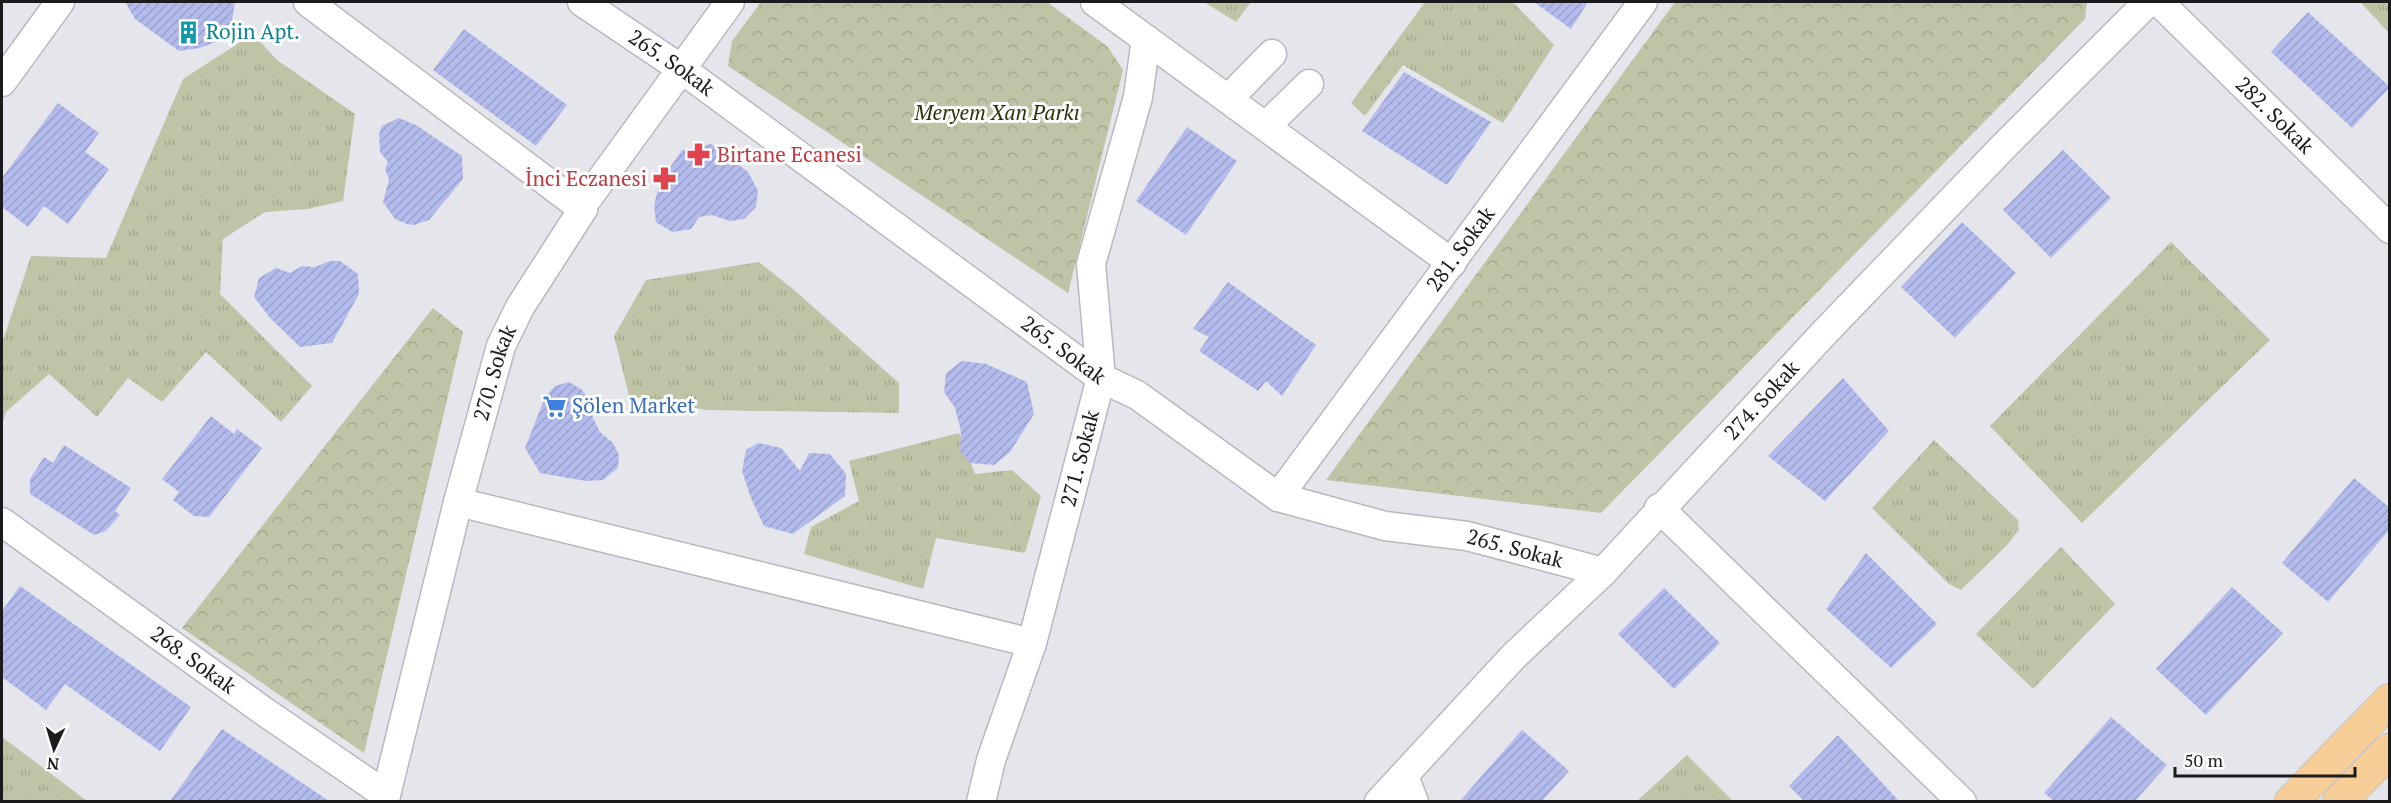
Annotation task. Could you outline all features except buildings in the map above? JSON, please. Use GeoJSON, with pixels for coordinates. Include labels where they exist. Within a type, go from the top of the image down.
{"type":"FeatureCollection","features":[{"type":"Feature","properties":{"kind":"main road"},"geometry":{"type":"LineString","coordinates":[[2291,801],[2390,700]]}},
{"type":"Feature","properties":{"kind":"main road"},"geometry":{"type":"LineString","coordinates":[[2339,801],[2390,750]]}},
{"type":"Feature","properties":{"kind":"street"},"geometry":{"type":"LineString","coordinates":[[2,82],[60,2]]}},
{"type":"Feature","properties":{"kind":"street"},"geometry":{"type":"LineString","coordinates":[[308,2],[583,209]]}},
{"type":"Feature","properties":{"kind":"street","name":"265. Sokak"},"geometry":{"type":"LineString","coordinates":[[582,2],[680,68],[1101,378],[1137,395],[1278,497],[1385,526],[1467,536],[1603,572]]}},
{"type":"Feature","properties":{"kind":"street","name":"270. Sokak"},"geometry":{"type":"LineString","coordinates":[[384,798],[458,502],[501,346],[520,307],[583,209],[582,206],[730,2]]}},
{"type":"Feature","properties":{"kind":"street"},"geometry":{"type":"LineString","coordinates":[[1095,2],[1452,263]]}},
{"type":"Feature","properties":{"kind":"street","name":"281. Sokak"},"geometry":{"type":"LineString","coordinates":[[1278,497],[1643,2]]}},
{"type":"Feature","properties":{"kind":"street","name":"274. Sokak"},"geometry":{"type":"LineString","coordinates":[[1379,801],[1409,789],[1513,657],[1603,572],[1659,508],[1902,252],[2148,2]]}},
{"type":"Feature","properties":{"kind":"street","name":"282. Sokak"},"geometry":{"type":"LineString","coordinates":[[2159,2],[2390,229]]}},
{"type":"Feature","properties":{"kind":"street","name":"271. Sokak"},"geometry":{"type":"LineString","coordinates":[[981,801],[991,760],[1032,643],[1101,378],[1091,264],[1138,97],[1146,39]]}},
{"type":"Feature","properties":{"kind":"street"},"geometry":{"type":"LineString","coordinates":[[1228,99],[1272,54]]}},
{"type":"Feature","properties":{"kind":"street"},"geometry":{"type":"LineString","coordinates":[[1266,126],[1309,84]]}},
{"type":"Feature","properties":{"kind":"street"},"geometry":{"type":"LineString","coordinates":[[458,502],[1032,643]]}},
{"type":"Feature","properties":{"kind":"street"},"geometry":{"type":"LineString","coordinates":[[1659,508],[1962,801]]}},
{"type":"Feature","properties":{"kind":"street","name":"268. Sokak"},"geometry":{"type":"LineString","coordinates":[[2,522],[384,798]]}},
{"type":"Feature","properties":{"kind":"green space","name":"Meryem Xan Parkı"},"geometry":{"type":"Polygon","coordinates":[[[761,2],[1047,2],[1108,47],[1123,70],[1068,293],[728,66],[732,41],[761,2]]]}},
{"type":"Feature","properties":{"kind":"green space"},"geometry":{"type":"Polygon","coordinates":[[[1204,2],[1251,2],[1236,22],[1204,2]]]}},
{"type":"Feature","properties":{"kind":"green space"},"geometry":{"type":"Polygon","coordinates":[[[1425,2],[1513,2],[1554,45],[1503,123],[1403,65],[1365,116],[1351,103],[1425,2]]]}},
{"type":"Feature","properties":{"kind":"green space"},"geometry":{"type":"Polygon","coordinates":[[[1675,2],[2087,2],[2085,19],[1601,513],[1326,480],[1675,2]]]}},
{"type":"Feature","properties":{"kind":"green space"},"geometry":{"type":"Polygon","coordinates":[[[2389,2],[2389,33],[2361,3],[2389,2]]]}},
{"type":"Feature","properties":{"kind":"green space"},"geometry":{"type":"Polygon","coordinates":[[[253,34],[277,60],[355,114],[343,201],[308,209],[265,212],[223,239],[220,294],[312,386],[281,422],[206,352],[162,402],[128,378],[97,417],[49,374],[6,412],[2,425],[2,343],[31,256],[106,258],[183,79],[253,34]]]}},
{"type":"Feature","properties":{"kind":"green space"},"geometry":{"type":"Polygon","coordinates":[[[2171,242],[2270,340],[2082,523],[1990,426],[2171,242]]]}},
{"type":"Feature","properties":{"kind":"green space"},"geometry":{"type":"Polygon","coordinates":[[[759,262],[793,289],[899,383],[899,413],[706,410],[629,396],[614,336],[646,280],[759,262]]]}},
{"type":"Feature","properties":{"kind":"green space"},"geometry":{"type":"Polygon","coordinates":[[[433,308],[463,332],[364,753],[182,628],[433,308]]]}},
{"type":"Feature","properties":{"kind":"green space"},"geometry":{"type":"Polygon","coordinates":[[[959,433],[975,474],[1012,470],[1041,496],[1025,553],[936,538],[923,589],[804,554],[811,527],[859,501],[849,461],[959,433]]]}},
{"type":"Feature","properties":{"kind":"green space"},"geometry":{"type":"Polygon","coordinates":[[[1934,440],[2018,520],[2019,530],[2007,545],[1961,590],[1949,584],[1872,508],[1934,440]]]}},
{"type":"Feature","properties":{"kind":"green space"},"geometry":{"type":"Polygon","coordinates":[[[2061,547],[2115,604],[2033,689],[1976,634],[2061,547]]]}},
{"type":"Feature","properties":{"kind":"green space"},"geometry":{"type":"Polygon","coordinates":[[[2,737],[87,801],[2,801],[2,737]]]}},
{"type":"Feature","properties":{"kind":"green space"},"geometry":{"type":"Polygon","coordinates":[[[1687,755],[1733,801],[1637,801],[1687,755]]]}},
{"type":"Feature","properties":{"kind":"place","name":"Rojin Apt."},"geometry":{"type":"Point","coordinates":[188,32]}},
{"type":"Feature","properties":{"kind":"place","name":"Birtane Ecanesi"},"geometry":{"type":"Point","coordinates":[699,155]}},
{"type":"Feature","properties":{"kind":"place","name":"İnci Eczanesi"},"geometry":{"type":"Point","coordinates":[665,179]}},
{"type":"Feature","properties":{"kind":"place","name":"Şölen Market"},"geometry":{"type":"Point","coordinates":[554,406]}}]}
